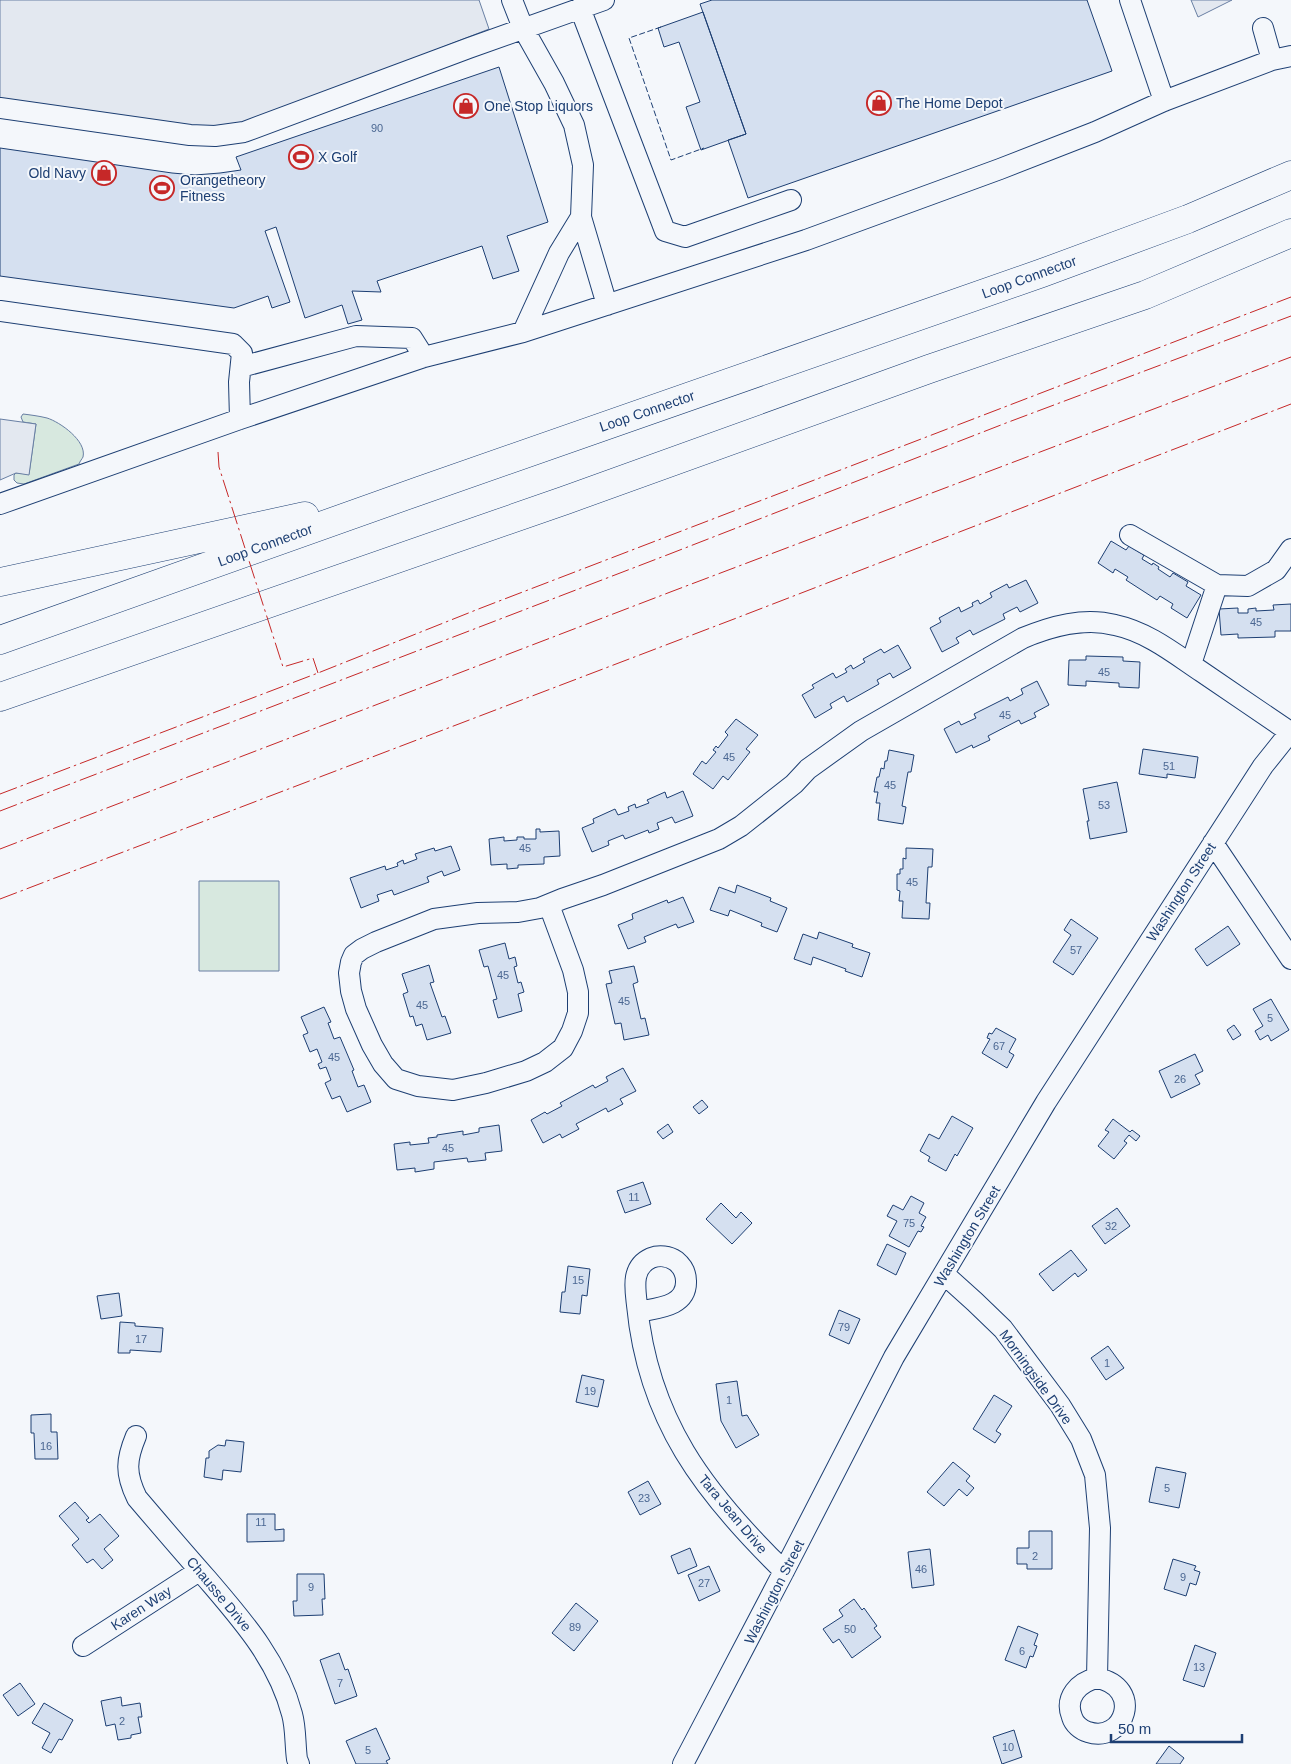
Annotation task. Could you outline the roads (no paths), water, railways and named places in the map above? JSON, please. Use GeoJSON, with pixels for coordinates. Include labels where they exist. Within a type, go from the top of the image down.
{"type":"FeatureCollection","features":[{"type":"Feature","properties":{"kind":"highway","name":"Loop Connector"},"geometry":{"type":"LineString","coordinates":[[0,640],[419,491],[1042,274],[1188,218],[1291,175]]}},
{"type":"Feature","properties":{"kind":"highway"},"geometry":{"type":"LineString","coordinates":[[0,697],[566,500],[929,369],[1144,295],[1291,234]]}},
{"type":"Feature","properties":{"kind":"highway"},"geometry":{"type":"LineString","coordinates":[[0,582],[419,491]]}},
{"type":"Feature","properties":{"kind":"street"},"geometry":{"type":"LineString","coordinates":[[512,0],[523,28],[554,83],[574,125],[583,165],[581,217],[607,305]]}},
{"type":"Feature","properties":{"kind":"street"},"geometry":{"type":"LineString","coordinates":[[0,108],[190,135],[215,136],[244,132],[523,28],[604,0]]}},
{"type":"Feature","properties":{"kind":"street"},"geometry":{"type":"LineString","coordinates":[[1130,0],[1164,101]]}},
{"type":"Feature","properties":{"kind":"street"},"geometry":{"type":"LineString","coordinates":[[580,8],[665,231],[685,236],[790,200]]}},
{"type":"Feature","properties":{"kind":"street"},"geometry":{"type":"LineString","coordinates":[[0,504],[240,418],[424,357],[523,332],[806,240],[1000,169],[1095,132],[1164,101],[1281,58],[1263,28]]}},
{"type":"Feature","properties":{"kind":"street"},"geometry":{"type":"LineString","coordinates":[[523,332],[559,253],[581,217]]}},
{"type":"Feature","properties":{"kind":"street"},"geometry":{"type":"LineString","coordinates":[[0,311],[233,344],[242,352],[239,382],[240,418]]}},
{"type":"Feature","properties":{"kind":"street"},"geometry":{"type":"LineString","coordinates":[[241,367],[356,336],[412,338],[424,357]]}},
{"type":"Feature","properties":{"kind":"street"},"geometry":{"type":"LineString","coordinates":[[1130,535],[1217,584],[1248,586],[1276,570],[1291,549]]}},
{"type":"Feature","properties":{"kind":"street"},"geometry":{"type":"LineString","coordinates":[[1191,664],[1217,584]]}},
{"type":"Feature","properties":{"kind":"street"},"geometry":{"type":"LineString","coordinates":[[549,905],[573,970],[578,992],[578,1013],[572,1031],[563,1048],[545,1062],[526,1071],[486,1083],[453,1090],[418,1086],[396,1079],[383,1064],[356,1009],[349,973],[354,956],[376,942],[434,919],[478,913],[518,912],[549,905],[719,839],[741,826],[794,784],[808,768],[861,731],[1038,631],[1077,622],[1098,622],[1116,625],[1152,639],[1291,732]]}},
{"type":"Feature","properties":{"kind":"street","name":"Washington Street"},"geometry":{"type":"LineString","coordinates":[[683,1764],[894,1357],[1046,1102],[1263,766],[1291,732]]}},
{"type":"Feature","properties":{"kind":"street"},"geometry":{"type":"LineString","coordinates":[[1213,843],[1291,959]]}},
{"type":"Feature","properties":{"kind":"street","name":"Morningside Drive"},"geometry":{"type":"LineString","coordinates":[[944,1274],[1003,1329],[1060,1405],[1081,1440],[1095,1475],[1100,1528],[1097,1678]]}},
{"type":"Feature","properties":{"kind":"street","name":"Tara Jean Drive"},"geometry":{"type":"LineString","coordinates":[[638,1312],[645,1356],[652,1381],[671,1429],[697,1473],[727,1512],[784,1572]]}},
{"type":"Feature","properties":{"kind":"street","name":"Chausse Drive"},"geometry":{"type":"LineString","coordinates":[[136,1436],[130,1452],[127,1469],[130,1484],[137,1498],[247,1627],[271,1661],[287,1696],[293,1716],[299,1764]]}},
{"type":"Feature","properties":{"kind":"street","name":"Karen Way"},"geometry":{"type":"LineString","coordinates":[[83,1646],[199,1571]]}},
{"type":"Feature","properties":{"kind":"place","name":"The Home Depot"},"geometry":{"type":"Point","coordinates":[879,103]}},
{"type":"Feature","properties":{"kind":"place","name":"One Stop Liquors"},"geometry":{"type":"Point","coordinates":[466,106]}},
{"type":"Feature","properties":{"kind":"place","name":"X Golf"},"geometry":{"type":"Point","coordinates":[301,157]}},
{"type":"Feature","properties":{"kind":"place","name":"Old Navy"},"geometry":{"type":"Point","coordinates":[104,173]}},
{"type":"Feature","properties":{"kind":"place","name":"Orangetheory Fitness"},"geometry":{"type":"Point","coordinates":[162,188]}}]}
